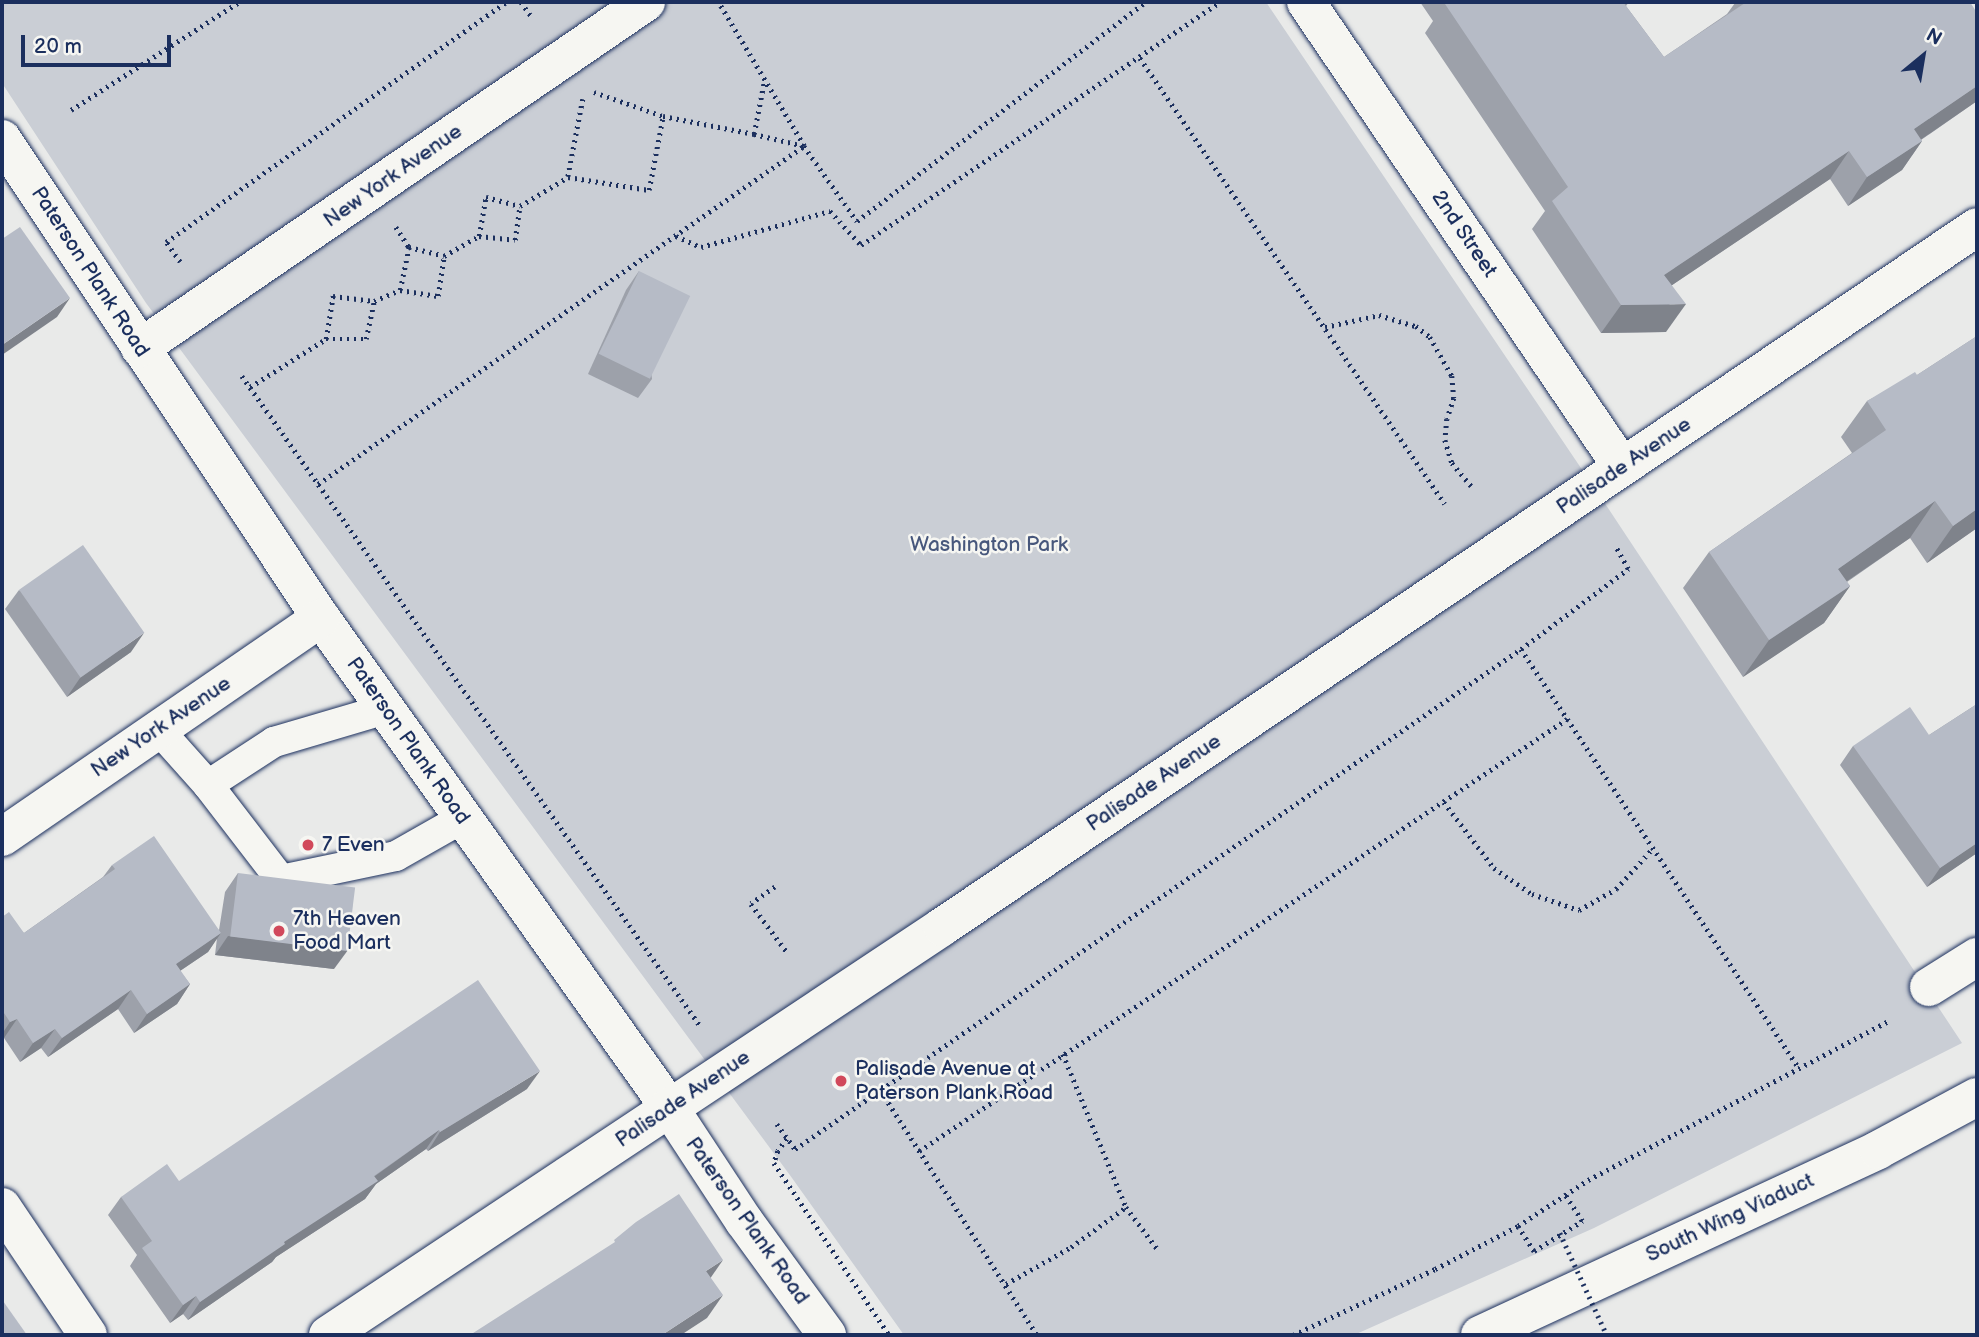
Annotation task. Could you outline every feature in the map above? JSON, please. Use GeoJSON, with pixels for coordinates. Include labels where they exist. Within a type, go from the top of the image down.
{"type":"FeatureCollection","features":[{"type":"Feature","properties":{"kind":"main road","name":"New York Avenue"},"geometry":{"type":"LineString","coordinates":[[140,348],[646,2]]}},
{"type":"Feature","properties":{"kind":"main road","name":"2nd Street"},"geometry":{"type":"LineString","coordinates":[[1306,2],[1622,467]]}},
{"type":"Feature","properties":{"kind":"main road","name":"Paterson Plank Road"},"geometry":{"type":"LineString","coordinates":[[2,139],[321,618],[669,1107],[744,1221],[827,1335]]}},
{"type":"Feature","properties":{"kind":"main road","name":"Palisade Avenue"},"geometry":{"type":"LineString","coordinates":[[328,1335],[953,920],[1977,227]]}},
{"type":"Feature","properties":{"kind":"main road","name":"New York Avenue"},"geometry":{"type":"LineString","coordinates":[[2,837],[321,618]]}},
{"type":"Feature","properties":{"kind":"main road"},"geometry":{"type":"LineString","coordinates":[[1929,987],[1977,957]]}},
{"type":"Feature","properties":{"kind":"main road","name":"South Wing Viaduct"},"geometry":{"type":"LineString","coordinates":[[1480,1335],[1878,1150],[1977,1097]]}},
{"type":"Feature","properties":{"kind":"main road"},"geometry":{"type":"LineString","coordinates":[[2,1207],[88,1335]]}},
{"type":"Feature","properties":{"kind":"lane"},"geometry":{"type":"LineString","coordinates":[[208,785],[279,750],[326,736],[386,709]]}},
{"type":"Feature","properties":{"kind":"lane"},"geometry":{"type":"LineString","coordinates":[[158,729],[208,785],[281,880],[303,866],[389,844],[463,818]]}},
{"type":"Feature","properties":{"kind":"path"},"geometry":{"type":"LineString","coordinates":[[71,110],[239,2]]}},
{"type":"Feature","properties":{"kind":"path"},"geometry":{"type":"LineString","coordinates":[[180,262],[166,242],[506,2]]}},
{"type":"Feature","properties":{"kind":"path"},"geometry":{"type":"LineString","coordinates":[[522,2],[531,16]]}},
{"type":"Feature","properties":{"kind":"path"},"geometry":{"type":"LineString","coordinates":[[718,2],[804,146],[856,221],[1145,2]]}},
{"type":"Feature","properties":{"kind":"path"},"geometry":{"type":"LineString","coordinates":[[676,236],[701,247],[830,211],[861,246],[1220,2]]}},
{"type":"Feature","properties":{"kind":"path"},"geometry":{"type":"LineString","coordinates":[[1140,58],[1445,504]]}},
{"type":"Feature","properties":{"kind":"path"},"geometry":{"type":"LineString","coordinates":[[754,134],[765,81]]}},
{"type":"Feature","properties":{"kind":"path"},"geometry":{"type":"LineString","coordinates":[[568,177],[585,89],[663,116],[804,146]]}},
{"type":"Feature","properties":{"kind":"path"},"geometry":{"type":"LineString","coordinates":[[479,236],[486,197],[520,206],[568,177],[649,190],[663,116]]}},
{"type":"Feature","properties":{"kind":"path"},"geometry":{"type":"LineString","coordinates":[[318,484],[804,146]]}},
{"type":"Feature","properties":{"kind":"path"},"geometry":{"type":"LineString","coordinates":[[392,220],[409,247],[443,256],[479,236],[515,240],[520,206]]}},
{"type":"Feature","properties":{"kind":"path"},"geometry":{"type":"LineString","coordinates":[[400,290],[409,247]]}},
{"type":"Feature","properties":{"kind":"path"},"geometry":{"type":"LineString","coordinates":[[326,339],[333,296],[374,301],[400,290],[438,296],[443,256]]}},
{"type":"Feature","properties":{"kind":"path"},"geometry":{"type":"LineString","coordinates":[[250,387],[326,339],[366,339],[374,301]]}},
{"type":"Feature","properties":{"kind":"path"},"geometry":{"type":"LineString","coordinates":[[1325,327],[1380,315],[1416,327],[1430,338],[1452,376],[1454,398],[1447,419],[1445,440],[1452,463],[1471,486]]}},
{"type":"Feature","properties":{"kind":"path"},"geometry":{"type":"LineString","coordinates":[[242,376],[701,1027]]}},
{"type":"Feature","properties":{"kind":"path"},"geometry":{"type":"LineString","coordinates":[[777,1124],[795,1149],[881,1091],[1521,649],[1628,569],[1615,546]]}},
{"type":"Feature","properties":{"kind":"path"},"geometry":{"type":"LineString","coordinates":[[1521,649],[1799,1069]]}},
{"type":"Feature","properties":{"kind":"path"},"geometry":{"type":"LineString","coordinates":[[919,1151],[1567,719]]}},
{"type":"Feature","properties":{"kind":"path"},"geometry":{"type":"LineString","coordinates":[[1443,802],[1494,869],[1532,894],[1578,909],[1616,889],[1653,848]]}},
{"type":"Feature","properties":{"kind":"path"},"geometry":{"type":"LineString","coordinates":[[775,887],[751,904],[787,952]]}},
{"type":"Feature","properties":{"kind":"path"},"geometry":{"type":"LineString","coordinates":[[1293,1335],[1435,1269],[1518,1226],[1588,1180],[1890,1020]]}},
{"type":"Feature","properties":{"kind":"path"},"geometry":{"type":"LineString","coordinates":[[1063,1054],[1126,1207],[1159,1251]]}},
{"type":"Feature","properties":{"kind":"path"},"geometry":{"type":"LineString","coordinates":[[881,1091],[1037,1335]]}},
{"type":"Feature","properties":{"kind":"path"},"geometry":{"type":"LineString","coordinates":[[788,1139],[778,1151],[774,1163],[889,1335]]}},
{"type":"Feature","properties":{"kind":"path"},"geometry":{"type":"LineString","coordinates":[[1518,1226],[1534,1251],[1582,1221],[1566,1196]]}},
{"type":"Feature","properties":{"kind":"path"},"geometry":{"type":"LineString","coordinates":[[1006,1284],[1072,1247],[1126,1207]]}},
{"type":"Feature","properties":{"kind":"path"},"geometry":{"type":"LineString","coordinates":[[1560,1234],[1607,1335]]}},
{"type":"Feature","properties":{"kind":"green space","name":"Washington Park"},"geometry":{"type":"Polygon","coordinates":[[[2,2],[1266,2],[1608,508],[1962,1043],[1594,1228],[1354,1335],[904,1335],[792,1178],[146,303],[2,83],[2,2]]]}},
{"type":"Feature","properties":{"kind":"building"},"geometry":{"type":"Polygon","coordinates":[[[1623,2],[1664,57],[1744,2],[1970,2],[1977,13],[1977,86],[1914,129],[1922,141],[1867,177],[1849,151],[1664,275],[1686,304],[1621,305],[1552,201],[1568,187],[1445,4],[1623,2]]]}},
{"type":"Feature","properties":{"kind":"building"},"geometry":{"type":"Polygon","coordinates":[[[20,227],[70,298],[2,345],[2,239],[20,227]]]}},
{"type":"Feature","properties":{"kind":"building"},"geometry":{"type":"Polygon","coordinates":[[[639,271],[690,296],[650,379],[599,354],[639,271]]]}},
{"type":"Feature","properties":{"kind":"building"},"geometry":{"type":"Polygon","coordinates":[[[1977,336],[1977,509],[1953,526],[1935,501],[1838,569],[1850,586],[1769,640],[1709,552],[1886,430],[1867,401],[1915,372],[1917,375],[1977,336]]]}},
{"type":"Feature","properties":{"kind":"building"},"geometry":{"type":"Polygon","coordinates":[[[83,545],[144,633],[80,677],[19,590],[83,545]]]}},
{"type":"Feature","properties":{"kind":"building"},"geometry":{"type":"Polygon","coordinates":[[[1977,704],[1977,843],[1940,868],[1853,746],[1910,707],[1929,735],[1977,704]]]}},
{"type":"Feature","properties":{"kind":"building"},"geometry":{"type":"Polygon","coordinates":[[[154,836],[221,933],[176,964],[190,984],[147,1014],[131,990],[62,1038],[55,1029],[33,1043],[17,1019],[10,1022],[2,1010],[2,917],[9,912],[24,933],[115,869],[112,865],[154,836]]]}},
{"type":"Feature","properties":{"kind":"building","name":"7th Heaven Food Mart"},"geometry":{"type":"Polygon","coordinates":[[[238,873],[355,887],[347,951],[230,937],[238,873]]]}},
{"type":"Feature","properties":{"kind":"building"},"geometry":{"type":"Polygon","coordinates":[[[478,980],[540,1071],[440,1132],[439,1130],[374,1176],[378,1181],[284,1242],[285,1244],[200,1302],[196,1296],[183,1305],[142,1248],[152,1241],[121,1197],[167,1164],[179,1181],[478,980]]]}},
{"type":"Feature","properties":{"kind":"building"},"geometry":{"type":"Polygon","coordinates":[[[679,1194],[723,1260],[706,1271],[723,1295],[662,1335],[470,1335],[615,1242],[614,1240],[636,1222],[679,1194]]]}},
{"type":"Feature","properties":{"kind":"building"},"geometry":{"type":"Polygon","coordinates":[[[3,1301],[27,1335],[2,1335],[3,1301]]]}},
{"type":"Feature","properties":{"kind":"place","name":"7 Even"},"geometry":{"type":"Point","coordinates":[308,845]}},
{"type":"Feature","properties":{"kind":"place","name":"7th Heaven Food Mart"},"geometry":{"type":"Point","coordinates":[279,931]}},
{"type":"Feature","properties":{"kind":"place","name":"Palisade Avenue at Paterson Plank Road"},"geometry":{"type":"Point","coordinates":[841,1081]}}]}
